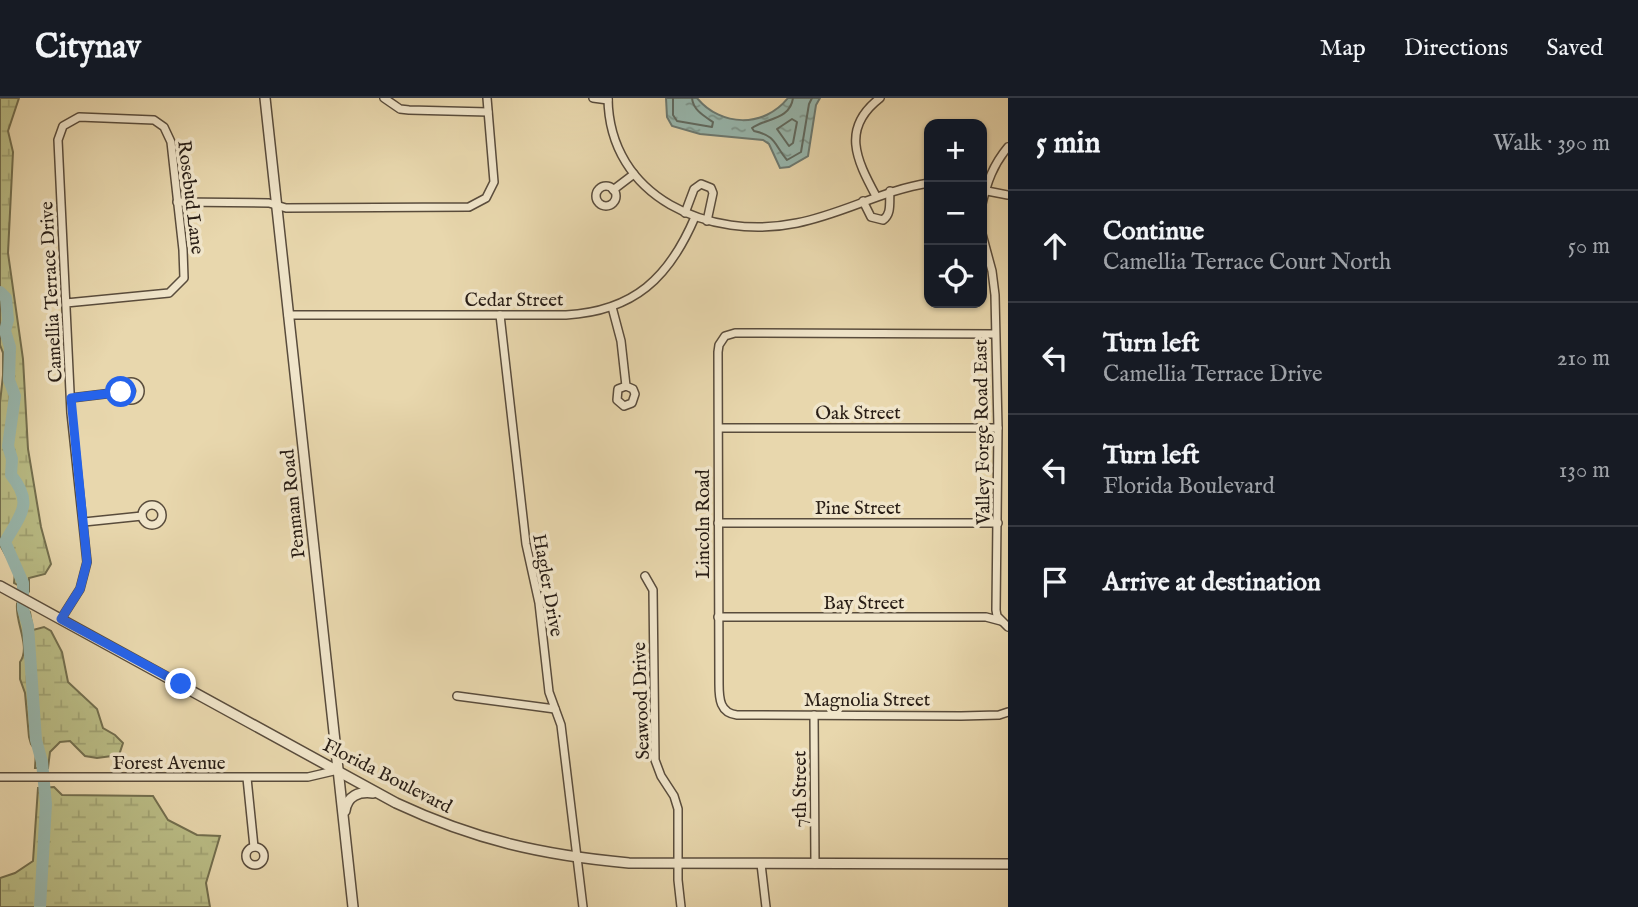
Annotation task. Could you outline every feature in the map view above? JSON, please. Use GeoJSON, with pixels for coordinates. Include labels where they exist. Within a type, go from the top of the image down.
{"type":"FeatureCollection","features":[{"type":"Feature","properties":{"kind":"street","name":"Penman Road"},"geometry":{"type":"LineString","coordinates":[[265,98],[353,907]]}},
{"type":"Feature","properties":{"kind":"street"},"geometry":{"type":"LineString","coordinates":[[384,98],[400,109],[488,112]]}},
{"type":"Feature","properties":{"kind":"street"},"geometry":{"type":"LineString","coordinates":[[177,202],[269,203],[286,208],[469,207],[486,198],[492,190],[495,174],[487,98]]}},
{"type":"Feature","properties":{"kind":"street"},"geometry":{"type":"LineString","coordinates":[[593,98],[608,99],[611,125],[618,147],[634,174],[654,194],[685,213],[707,221],[746,227],[794,224],[834,213],[890,191],[924,184]]}},
{"type":"Feature","properties":{"kind":"street"},"geometry":{"type":"LineString","coordinates":[[876,196],[864,176],[855,149],[855,130],[860,117],[880,98]]}},
{"type":"Feature","properties":{"kind":"street","name":"Camellia Terrace Drive"},"geometry":{"type":"LineString","coordinates":[[61,619],[80,589],[86,570],[84,522],[71,398],[58,148],[60,132],[63,126],[79,117],[148,118],[160,123]]}},
{"type":"Feature","properties":{"kind":"street","name":"Rosebud Lane"},"geometry":{"type":"LineString","coordinates":[[66,303],[169,293],[184,278],[171,142],[160,123]]}},
{"type":"Feature","properties":{"kind":"street"},"geometry":{"type":"LineString","coordinates":[[987,183],[996,163],[1008,147]]}},
{"type":"Feature","properties":{"kind":"street"},"geometry":{"type":"LineString","coordinates":[[613,190],[634,174]]}},
{"type":"Feature","properties":{"kind":"street"},"geometry":{"type":"LineString","coordinates":[[685,213],[694,189],[701,184],[705,185],[713,192],[707,221]]}},
{"type":"Feature","properties":{"kind":"street"},"geometry":{"type":"LineString","coordinates":[[863,201],[871,216],[883,220],[890,211],[890,191]]}},
{"type":"Feature","properties":{"kind":"street"},"geometry":{"type":"LineString","coordinates":[[987,191],[1008,195]]}},
{"type":"Feature","properties":{"kind":"street","name":"Cedar Street"},"geometry":{"type":"LineString","coordinates":[[288,315],[583,314],[612,307],[641,291],[662,272],[682,244],[695,217]]}},
{"type":"Feature","properties":{"kind":"street","name":"Valley Forge Road East"},"geometry":{"type":"LineString","coordinates":[[985,245],[995,282],[998,428],[996,610],[997,616],[1006,624]]}},
{"type":"Feature","properties":{"kind":"street"},"geometry":{"type":"LineString","coordinates":[[612,307],[621,341],[626,386]]}},
{"type":"Feature","properties":{"kind":"street","name":"Hagler Drive"},"geometry":{"type":"LineString","coordinates":[[500,315],[526,544],[537,591],[549,692],[562,725],[575,858],[583,907]]}},
{"type":"Feature","properties":{"kind":"street","name":"Lincoln Road"},"geometry":{"type":"LineString","coordinates":[[726,711],[719,701],[719,345],[725,337],[735,334],[995,334]]}},
{"type":"Feature","properties":{"kind":"street"},"geometry":{"type":"LineString","coordinates":[[71,398],[121,392]]}},
{"type":"Feature","properties":{"kind":"street","name":"Oak Street"},"geometry":{"type":"LineString","coordinates":[[719,428],[998,428]]}},
{"type":"Feature","properties":{"kind":"street"},"geometry":{"type":"LineString","coordinates":[[84,522],[142,516]]}},
{"type":"Feature","properties":{"kind":"street","name":"Pine Street"},"geometry":{"type":"LineString","coordinates":[[718,523],[998,523]]}},
{"type":"Feature","properties":{"kind":"street","name":"Seawood Drive"},"geometry":{"type":"LineString","coordinates":[[645,576],[653,590],[655,760],[678,809],[681,907]]}},
{"type":"Feature","properties":{"kind":"street","name":"Florida Boulevard"},"geometry":{"type":"LineString","coordinates":[[2,587],[378,794],[424,817],[484,839],[575,858],[678,864],[1008,864]]}},
{"type":"Feature","properties":{"kind":"street","name":"Bay Street"},"geometry":{"type":"LineString","coordinates":[[718,617],[986,617],[1006,624]]}},
{"type":"Feature","properties":{"kind":"street"},"geometry":{"type":"LineString","coordinates":[[457,696],[555,709]]}},
{"type":"Feature","properties":{"kind":"street","name":"Magnolia Street"},"geometry":{"type":"LineString","coordinates":[[726,711],[737,715],[999,715],[1008,712]]}},
{"type":"Feature","properties":{"kind":"street","name":"7th Street"},"geometry":{"type":"LineString","coordinates":[[814,715],[815,864]]}},
{"type":"Feature","properties":{"kind":"street","name":"Forest Avenue"},"geometry":{"type":"LineString","coordinates":[[0,777],[308,777],[338,770]]}},
{"type":"Feature","properties":{"kind":"street"},"geometry":{"type":"LineString","coordinates":[[247,778],[254,847]]}},
{"type":"Feature","properties":{"kind":"street"},"geometry":{"type":"LineString","coordinates":[[344,823],[346,804],[352,796],[360,793],[378,794]]}},
{"type":"Feature","properties":{"kind":"street"},"geometry":{"type":"LineString","coordinates":[[761,864],[766,907]]}},
{"type":"Feature","properties":{"kind":"green space"},"geometry":{"type":"Polygon","coordinates":[[[0,98],[19,98],[8,131],[13,152],[8,253],[23,359],[28,449],[41,527],[51,564],[45,574],[29,578],[29,591],[14,583],[15,572],[0,545],[0,403],[3,353],[0,345],[0,98]]]}},
{"type":"Feature","properties":{"kind":"green space"},"geometry":{"type":"Polygon","coordinates":[[[17,604],[30,612],[33,630],[44,627],[51,631],[62,652],[68,682],[97,709],[103,728],[123,743],[119,755],[97,758],[85,756],[70,741],[60,742],[50,752],[48,768],[35,768],[36,751],[29,737],[25,693],[20,679],[20,662],[24,649],[17,604]]]}},
{"type":"Feature","properties":{"kind":"green space"},"geometry":{"type":"Polygon","coordinates":[[[54,787],[62,795],[153,796],[168,820],[197,835],[220,836],[206,883],[210,907],[0,907],[0,878],[15,873],[33,861],[38,788],[54,787]]]}},
{"type":"Feature","properties":{"kind":"water"},"geometry":{"type":"Polygon","coordinates":[[[666,98],[697,98],[718,114],[742,120],[767,115],[788,98],[820,98],[816,105],[808,156],[789,167],[780,168],[769,144],[763,140],[700,134],[672,126],[667,117],[666,98]]]}},
{"type":"Feature","properties":{"kind":"waterway"},"geometry":{"type":"LineString","coordinates":[[0,292],[6,298],[8,320],[5,331],[10,347],[9,380],[15,396],[8,446],[12,459],[11,475],[22,493],[23,501],[20,516],[5,542],[23,583],[23,609],[28,626],[36,740],[42,762],[46,804],[40,907]]}},
{"type":"Feature","properties":{"kind":"route"},"geometry":{"type":"LineString","coordinates":[[121,392],[71,398],[87,562],[80,589],[61,619],[181,684]]}}]}
